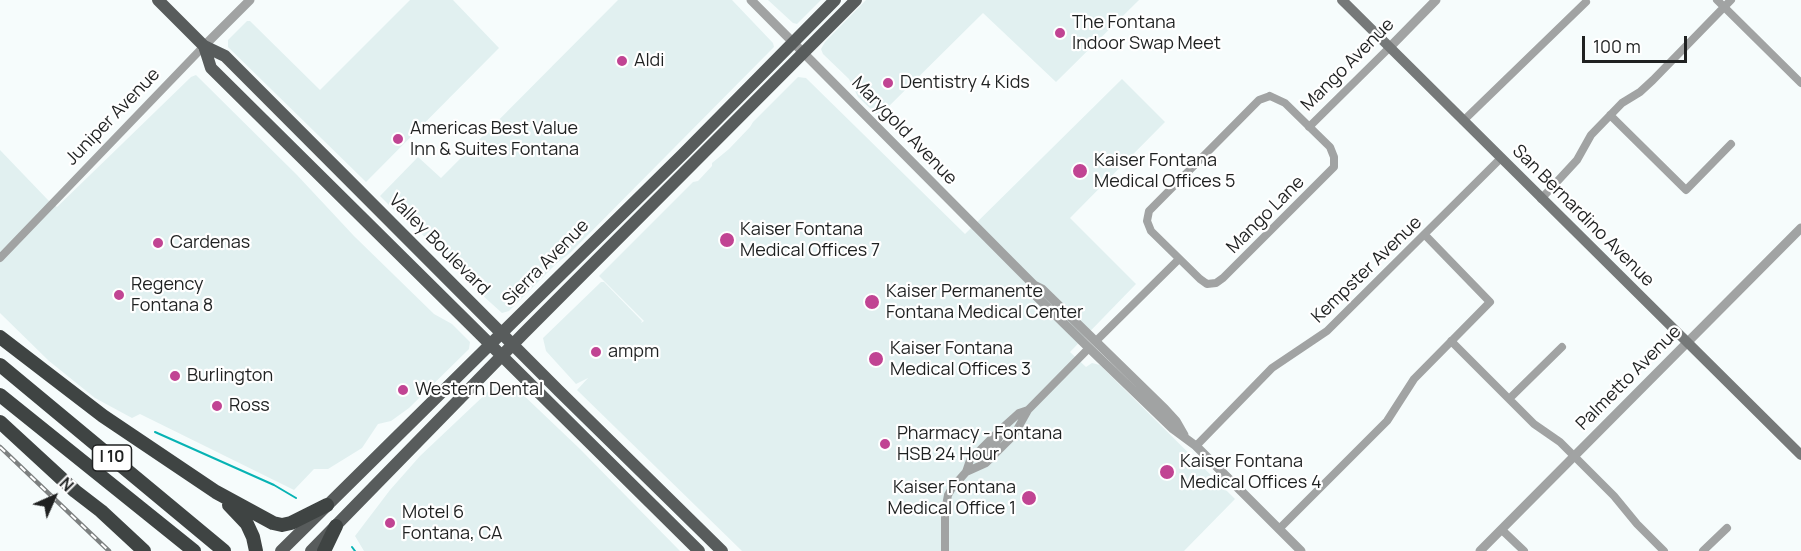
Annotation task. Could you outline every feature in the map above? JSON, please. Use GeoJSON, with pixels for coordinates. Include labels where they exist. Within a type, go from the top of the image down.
{"type":"FeatureCollection","features":[{"type":"Feature","properties":{"kind":"highway"},"geometry":{"type":"LineString","coordinates":[[0,337],[103,416],[216,492],[273,523],[282,525],[303,519],[327,505]]}},
{"type":"Feature","properties":{"kind":"highway","name":"I 10"},"geometry":{"type":"LineString","coordinates":[[0,365],[225,551]]}},
{"type":"Feature","properties":{"kind":"highway","name":"I 10"},"geometry":{"type":"LineString","coordinates":[[0,394],[194,551]]}},
{"type":"Feature","properties":{"kind":"highway"},"geometry":{"type":"LineString","coordinates":[[0,422],[144,551]]}},
{"type":"Feature","properties":{"kind":"highway"},"geometry":{"type":"LineString","coordinates":[[216,492],[241,516],[255,544]]}},
{"type":"Feature","properties":{"kind":"highway"},"geometry":{"type":"LineString","coordinates":[[324,551],[336,526]]}},
{"type":"Feature","properties":{"kind":"main road","name":"Valley Boulevard"},"geometry":{"type":"LineString","coordinates":[[158,0],[204,46],[225,56],[722,551]]}},
{"type":"Feature","properties":{"kind":"main road","name":"Sierra Avenue"},"geometry":{"type":"LineString","coordinates":[[281,551],[836,0]]}},
{"type":"Feature","properties":{"kind":"main road","name":"Sierra Avenue"},"geometry":{"type":"LineString","coordinates":[[310,551],[856,0]]}},
{"type":"Feature","properties":{"kind":"main road","name":"San Bernardino Avenue"},"geometry":{"type":"LineString","coordinates":[[1341,0],[1801,455]]}},
{"type":"Feature","properties":{"kind":"main road","name":"Valley Boulevard"},"geometry":{"type":"LineString","coordinates":[[204,46],[211,68],[699,551]]}},
{"type":"Feature","properties":{"kind":"street","name":"Juniper Avenue"},"geometry":{"type":"LineString","coordinates":[[0,258],[250,0]]}},
{"type":"Feature","properties":{"kind":"street","name":"Marygold Avenue"},"geometry":{"type":"LineString","coordinates":[[751,0],[1093,345]]}},
{"type":"Feature","properties":{"kind":"street","name":"Mango Avenue"},"geometry":{"type":"LineString","coordinates":[[1309,128],[1436,0]]}},
{"type":"Feature","properties":{"kind":"street"},"geometry":{"type":"LineString","coordinates":[[1718,0],[1801,83]]}},
{"type":"Feature","properties":{"kind":"street"},"geometry":{"type":"LineString","coordinates":[[1541,199],[1568,172],[1591,135],[1610,115],[1653,80],[1731,0]]}},
{"type":"Feature","properties":{"kind":"street"},"geometry":{"type":"LineString","coordinates":[[1463,121],[1586,2]]}},
{"type":"Feature","properties":{"kind":"street","name":"Mango Lane"},"geometry":{"type":"LineString","coordinates":[[1270,96],[1279,99],[1309,128],[1332,150],[1335,160],[1333,170],[1220,281],[1210,284],[1205,282],[1151,231],[1147,221],[1153,205],[1262,99],[1270,96]]}},
{"type":"Feature","properties":{"kind":"street"},"geometry":{"type":"LineString","coordinates":[[1610,115],[1686,190],[1731,144]]}},
{"type":"Feature","properties":{"kind":"street","name":"Kempster Avenue"},"geometry":{"type":"LineString","coordinates":[[1196,446],[1272,368],[1327,331],[1501,158]]}},
{"type":"Feature","properties":{"kind":"street","name":"Palmetto Avenue"},"geometry":{"type":"LineString","coordinates":[[1480,551],[1801,228]]}},
{"type":"Feature","properties":{"kind":"street"},"geometry":{"type":"LineString","coordinates":[[1279,529],[1387,421],[1410,384],[1490,302],[1425,235]]}},
{"type":"Feature","properties":{"kind":"street"},"geometry":{"type":"LineString","coordinates":[[966,472],[978,468],[990,459],[1014,435],[1028,410],[1179,259]]}},
{"type":"Feature","properties":{"kind":"street"},"geometry":{"type":"LineString","coordinates":[[1451,341],[1534,424],[1554,438],[1614,496],[1637,524],[1664,551]]}},
{"type":"Feature","properties":{"kind":"street"},"geometry":{"type":"LineString","coordinates":[[1093,345],[1151,402],[1165,409],[1176,421],[1184,435]]}},
{"type":"Feature","properties":{"kind":"street"},"geometry":{"type":"LineString","coordinates":[[1093,345],[1173,429],[1196,446],[1301,551]]}},
{"type":"Feature","properties":{"kind":"street"},"geometry":{"type":"LineString","coordinates":[[1509,399],[1562,347]]}},
{"type":"Feature","properties":{"kind":"street"},"geometry":{"type":"LineString","coordinates":[[945,551],[945,511],[948,495],[966,472],[970,460],[1019,413],[1028,410]]}},
{"type":"Feature","properties":{"kind":"street"},"geometry":{"type":"LineString","coordinates":[[990,459],[989,451],[999,438],[999,431]]}},
{"type":"Feature","properties":{"kind":"street"},"geometry":{"type":"LineString","coordinates":[[1703,551],[1727,528]]}},
{"type":"Feature","properties":{"kind":"street"},"geometry":{"type":"LineString","coordinates":[[1502,530],[1524,551]]}},
{"type":"Feature","properties":{"kind":"shaded area"},"geometry":{"type":"Polygon","coordinates":[[[410,0],[453,0],[499,48],[366,182],[228,47],[228,40],[247,21],[250,21],[320,90],[410,0]]]}},
{"type":"Feature","properties":{"kind":"shaded area"},"geometry":{"type":"Polygon","coordinates":[[[618,0],[732,0],[773,43],[774,47],[570,253],[509,311],[502,313],[410,222],[404,220],[380,196],[418,157],[441,178],[618,0]]]}},
{"type":"Feature","properties":{"kind":"shaded area"},"geometry":{"type":"Polygon","coordinates":[[[768,0],[821,0],[797,24],[768,0]]]}},
{"type":"Feature","properties":{"kind":"shaded area"},"geometry":{"type":"Polygon","coordinates":[[[866,0],[1139,0],[1056,82],[983,13],[880,115],[858,97],[849,79],[823,54],[821,49],[866,0]]]}},
{"type":"Feature","properties":{"kind":"shaded area"},"geometry":{"type":"Polygon","coordinates":[[[196,75],[434,314],[452,324],[470,342],[469,349],[409,408],[391,421],[378,424],[362,448],[328,469],[314,469],[294,490],[140,414],[132,418],[95,398],[49,361],[0,313],[0,150],[57,207],[191,77],[196,75]]]}},
{"type":"Feature","properties":{"kind":"shaded area","name":"Kaiser Permanente Fontana Medical Center"},"geometry":{"type":"Polygon","coordinates":[[[798,77],[806,78],[965,234],[1122,79],[1165,122],[1070,218],[1136,284],[1070,352],[1086,367],[1092,363],[1100,365],[1235,499],[1184,551],[742,551],[577,390],[588,378],[576,384],[546,351],[543,338],[601,282],[604,282],[642,321],[641,323],[644,321],[599,276],[693,182],[698,181],[712,166],[712,163],[729,149],[798,77]]]}},
{"type":"Feature","properties":{"kind":"shaded area"},"geometry":{"type":"Polygon","coordinates":[[[493,387],[517,389],[580,449],[680,551],[364,551],[355,536],[390,490],[420,456],[493,387]]]}},
{"type":"Feature","properties":{"kind":"waterway"},"geometry":{"type":"LineString","coordinates":[[155,432],[274,485],[296,498]]}},
{"type":"Feature","properties":{"kind":"waterway"},"geometry":{"type":"LineString","coordinates":[[352,547],[355,551]]}},
{"type":"Feature","properties":{"kind":"railway"},"geometry":{"type":"LineString","coordinates":[[0,447],[109,551]]}},
{"type":"Feature","properties":{"kind":"place","name":"The Fontana Indoor Swap Meet"},"geometry":{"type":"Point","coordinates":[1060,33]}},
{"type":"Feature","properties":{"kind":"place","name":"Aldi"},"geometry":{"type":"Point","coordinates":[622,61]}},
{"type":"Feature","properties":{"kind":"place","name":"Dentistry 4 Kids"},"geometry":{"type":"Point","coordinates":[888,83]}},
{"type":"Feature","properties":{"kind":"place","name":"Americas Best Value Inn & Suites Fontana"},"geometry":{"type":"Point","coordinates":[398,139]}},
{"type":"Feature","properties":{"kind":"place","name":"Kaiser Fontana Medical Offices 5"},"geometry":{"type":"Point","coordinates":[1080,171]}},
{"type":"Feature","properties":{"kind":"place","name":"Kaiser Fontana Medical Offices 7"},"geometry":{"type":"Point","coordinates":[727,240]}},
{"type":"Feature","properties":{"kind":"place","name":"Cardenas"},"geometry":{"type":"Point","coordinates":[158,243]}},
{"type":"Feature","properties":{"kind":"place","name":"Regency Fontana 8"},"geometry":{"type":"Point","coordinates":[119,295]}},
{"type":"Feature","properties":{"kind":"place","name":"Kaiser Permanente Fontana Medical Center"},"geometry":{"type":"Point","coordinates":[872,302]}},
{"type":"Feature","properties":{"kind":"place","name":"ampm"},"geometry":{"type":"Point","coordinates":[596,352]}},
{"type":"Feature","properties":{"kind":"place","name":"Kaiser Fontana Medical Offices 3"},"geometry":{"type":"Point","coordinates":[876,359]}},
{"type":"Feature","properties":{"kind":"place","name":"Burlington"},"geometry":{"type":"Point","coordinates":[175,376]}},
{"type":"Feature","properties":{"kind":"place","name":"Western Dental"},"geometry":{"type":"Point","coordinates":[403,390]}},
{"type":"Feature","properties":{"kind":"place","name":"Ross"},"geometry":{"type":"Point","coordinates":[217,406]}},
{"type":"Feature","properties":{"kind":"place","name":"Pharmacy - Fontana HSB 24 Hour"},"geometry":{"type":"Point","coordinates":[885,444]}},
{"type":"Feature","properties":{"kind":"place","name":"Kaiser Fontana Medical Offices 4"},"geometry":{"type":"Point","coordinates":[1167,472]}},
{"type":"Feature","properties":{"kind":"place","name":"Kaiser Fontana Medical Office 1"},"geometry":{"type":"Point","coordinates":[1029,498]}},
{"type":"Feature","properties":{"kind":"place","name":"Motel 6 Fontana, CA"},"geometry":{"type":"Point","coordinates":[390,523]}}]}
